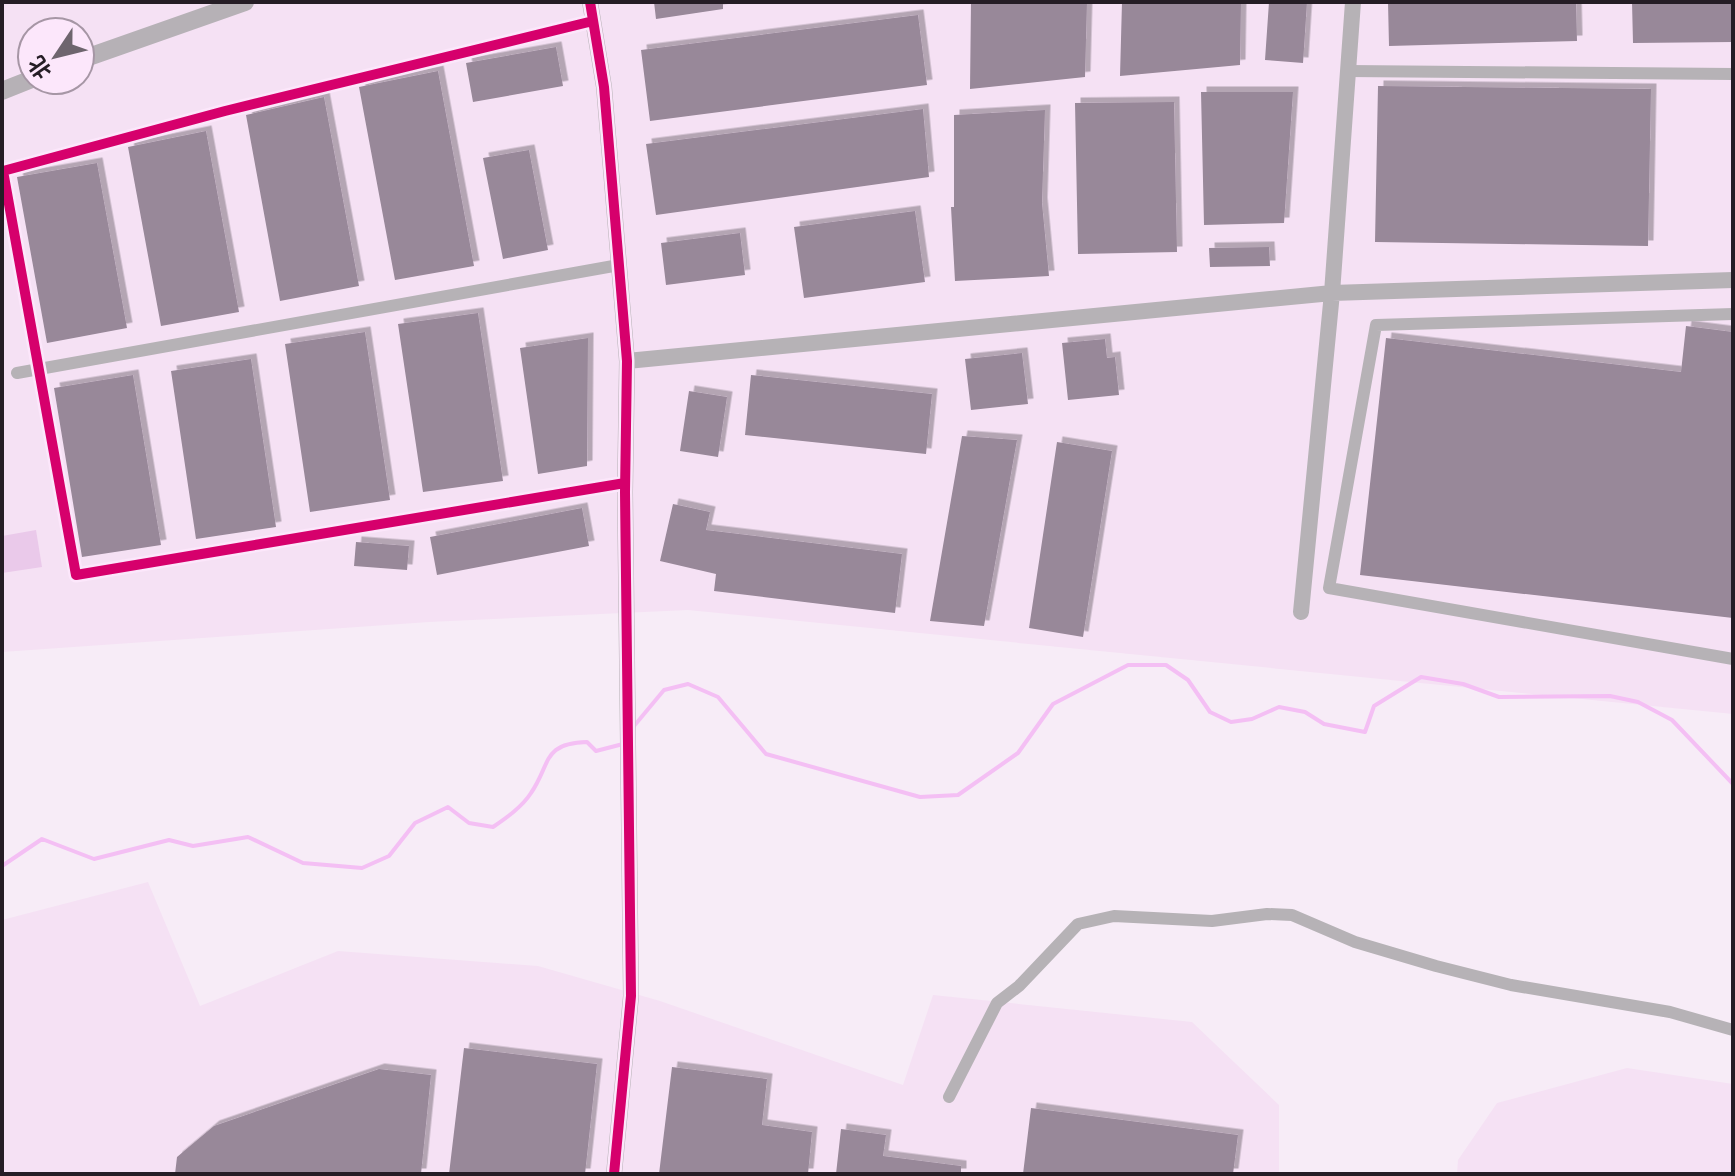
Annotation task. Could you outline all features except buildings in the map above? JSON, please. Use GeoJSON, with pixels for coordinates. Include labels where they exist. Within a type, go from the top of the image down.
{"type":"FeatureCollection","features":[{"type":"Feature","properties":{"kind":"main road"},"geometry":{"type":"LineString","coordinates":[[96,42],[211,2]]}},
{"type":"Feature","properties":{"kind":"main road"},"geometry":{"type":"LineString","coordinates":[[96,54],[245,2]]}},
{"type":"Feature","properties":{"kind":"street"},"geometry":{"type":"LineString","coordinates":[[590,2],[604,87],[627,361],[625,483],[631,996],[614,1174]]}},
{"type":"Feature","properties":{"kind":"street"},"geometry":{"type":"LineString","coordinates":[[1301,612],[1332,293],[1353,2]]}},
{"type":"Feature","properties":{"kind":"street"},"geometry":{"type":"LineString","coordinates":[[593,21],[225,111],[3,171],[76,575],[625,483]]}},
{"type":"Feature","properties":{"kind":"street"},"geometry":{"type":"LineString","coordinates":[[1348,71],[1733,74]]}},
{"type":"Feature","properties":{"kind":"street"},"geometry":{"type":"LineString","coordinates":[[17,373],[619,265]]}},
{"type":"Feature","properties":{"kind":"street"},"geometry":{"type":"LineString","coordinates":[[627,361],[1332,293],[1733,280]]}},
{"type":"Feature","properties":{"kind":"street"},"geometry":{"type":"LineString","coordinates":[[1733,314],[1376,325],[1329,588],[1733,659]]}},
{"type":"Feature","properties":{"kind":"street"},"geometry":{"type":"LineString","coordinates":[[949,1097],[997,1003],[1019,986],[1078,924],[1114,916],[1212,921],[1267,914],[1292,915],[1355,942],[1436,966],[1511,985],[1670,1012],[1733,1030]]}},
{"type":"Feature","properties":{"kind":"shaded area"},"geometry":{"type":"Polygon","coordinates":[[[2,2],[1733,2],[1733,714],[688,610],[429,622],[2,652],[2,2]]]}},
{"type":"Feature","properties":{"kind":"shaded area"},"geometry":{"type":"Polygon","coordinates":[[[36,530],[42,567],[2,573],[2,536],[36,530]]]}},
{"type":"Feature","properties":{"kind":"shaded area"},"geometry":{"type":"Polygon","coordinates":[[[148,882],[200,1006],[338,951],[538,966],[660,1001],[903,1085],[933,995],[1192,1022],[1279,1105],[1279,1174],[2,1174],[2,920],[148,882]]]}},
{"type":"Feature","properties":{"kind":"shaded area"},"geometry":{"type":"Polygon","coordinates":[[[1627,1068],[1733,1084],[1733,1174],[1457,1174],[1458,1160],[1497,1103],[1627,1068]]]}},
{"type":"Feature","properties":{"kind":"waterway"},"geometry":{"type":"LineString","coordinates":[[634,726],[664,690],[688,684],[718,697],[766,754],[920,797],[958,795],[1018,753],[1053,704],[1128,665],[1166,665],[1188,680],[1210,712],[1231,722],[1252,719],[1279,707],[1305,712],[1324,724],[1365,732],[1374,706],[1421,677],[1463,684],[1499,697],[1610,696],[1638,702],[1672,720],[1733,784]]}},
{"type":"Feature","properties":{"kind":"waterway"},"geometry":{"type":"LineString","coordinates":[[2,866],[42,839],[94,859],[169,840],[193,846],[248,837],[303,863],[362,868],[389,856],[415,823],[448,807],[469,823],[493,827],[527,798],[550,757],[562,746],[587,742],[596,751],[623,744]]}},
{"type":"Feature","properties":{"kind":"cycle path"},"geometry":{"type":"LineString","coordinates":[[590,2],[604,87],[627,361],[625,492],[631,996],[614,1174]]}},
{"type":"Feature","properties":{"kind":"cycle path"},"geometry":{"type":"LineString","coordinates":[[593,21],[225,111],[3,171],[76,575],[625,483]]}}]}
